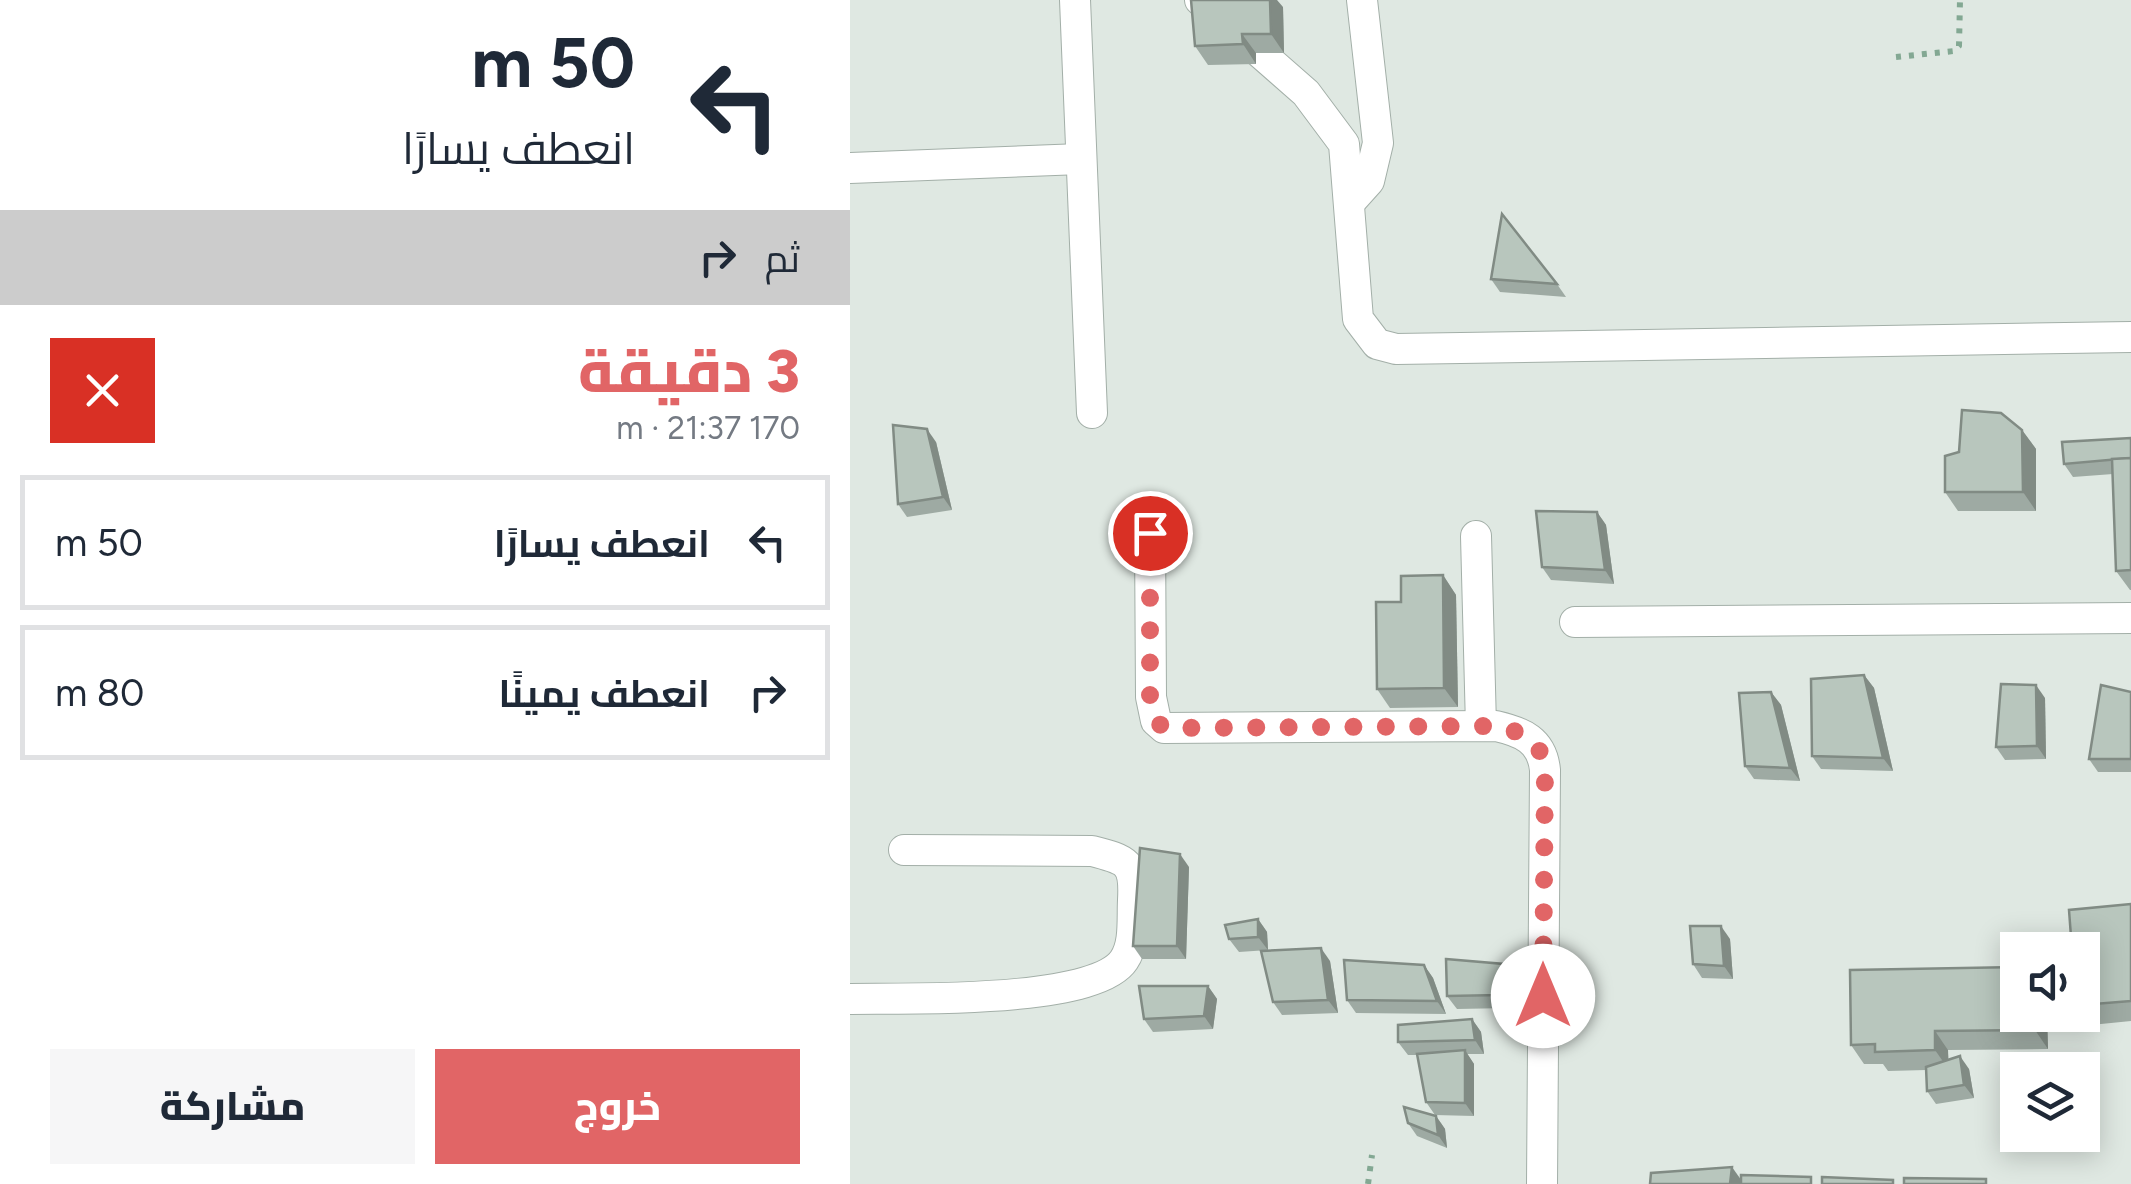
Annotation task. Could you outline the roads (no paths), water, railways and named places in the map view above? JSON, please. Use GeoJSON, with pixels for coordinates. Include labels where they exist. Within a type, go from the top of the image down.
{"type":"FeatureCollection","features":[{"type":"Feature","properties":{"kind":"street"},"geometry":{"type":"LineString","coordinates":[[1075,0],[1092,413]]}},
{"type":"Feature","properties":{"kind":"street"},"geometry":{"type":"LineString","coordinates":[[1200,0],[1306,93],[1344,144],[1358,319],[1377,344],[1396,350],[2131,337]]}},
{"type":"Feature","properties":{"kind":"street"},"geometry":{"type":"LineString","coordinates":[[1351,202],[1369,181],[1378,143],[1362,0]]}},
{"type":"Feature","properties":{"kind":"street"},"geometry":{"type":"LineString","coordinates":[[850,168],[1081,159]]}},
{"type":"Feature","properties":{"kind":"street"},"geometry":{"type":"LineString","coordinates":[[1150,533],[1150,697],[1156,721],[1164,728],[1481,726],[1519,732],[1538,745],[1544,757],[1542,1184]]}},
{"type":"Feature","properties":{"kind":"street"},"geometry":{"type":"LineString","coordinates":[[1476,536],[1481,726]]}},
{"type":"Feature","properties":{"kind":"street"},"geometry":{"type":"LineString","coordinates":[[1575,622],[2131,618]]}},
{"type":"Feature","properties":{"kind":"street"},"geometry":{"type":"LineString","coordinates":[[850,999],[1027,993],[1092,982],[1109,976],[1130,948],[1134,878],[1120,859],[1092,851],[904,850]]}}]}
